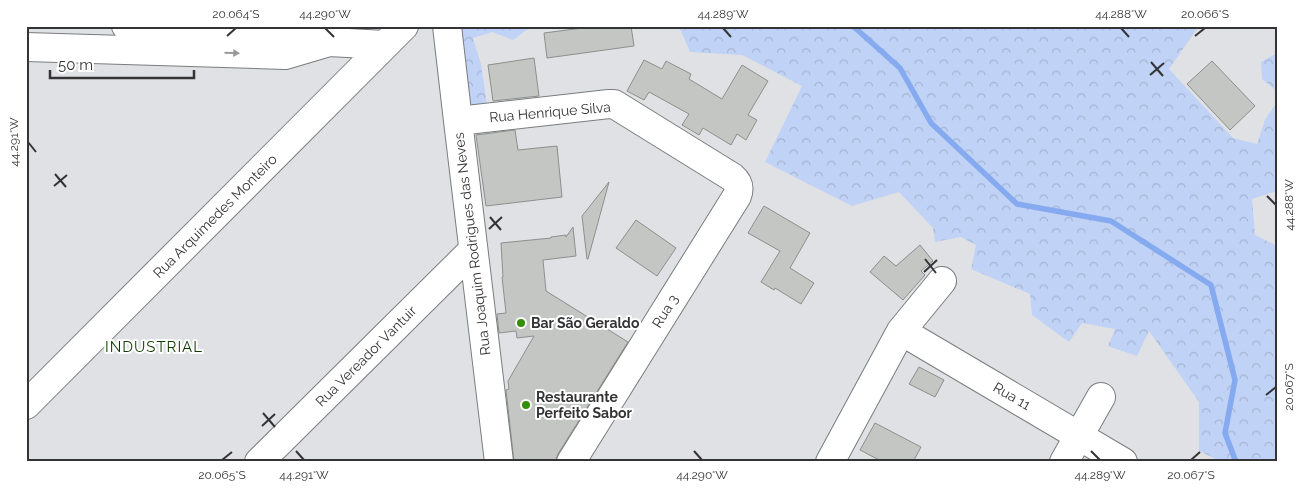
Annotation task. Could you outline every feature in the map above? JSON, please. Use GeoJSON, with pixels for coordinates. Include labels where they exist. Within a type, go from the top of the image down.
{"type":"FeatureCollection","features":[{"type":"Feature","properties":{"kind":"street"},"geometry":{"type":"LineString","coordinates":[[126,26],[282,31],[329,42],[385,45]]}},
{"type":"Feature","properties":{"kind":"street","name":"Rua Arquimedes Monteiro"},"geometry":{"type":"LineString","coordinates":[[26,405],[404,26]]}},
{"type":"Feature","properties":{"kind":"street","name":"Rua Joaquim Rodrigues das Neves"},"geometry":{"type":"LineString","coordinates":[[447,26],[499,462]]}},
{"type":"Feature","properties":{"kind":"street"},"geometry":{"type":"LineString","coordinates":[[26,47],[285,55],[329,42]]}},
{"type":"Feature","properties":{"kind":"street","name":"Rua Henrique Silva"},"geometry":{"type":"LineString","coordinates":[[458,121],[614,104],[732,177],[739,185]]}},
{"type":"Feature","properties":{"kind":"street","name":"Rua 3"},"geometry":{"type":"LineString","coordinates":[[571,462],[737,196],[739,185]]}},
{"type":"Feature","properties":{"kind":"street","name":"Rua Vereador Vantuir"},"geometry":{"type":"LineString","coordinates":[[259,462],[473,250]]}},
{"type":"Feature","properties":{"kind":"street"},"geometry":{"type":"LineString","coordinates":[[830,462],[901,331],[942,281]]}},
{"type":"Feature","properties":{"kind":"street","name":"Rua 11"},"geometry":{"type":"LineString","coordinates":[[901,331],[1123,462]]}},
{"type":"Feature","properties":{"kind":"street"},"geometry":{"type":"LineString","coordinates":[[1064,462],[1101,397]]}},
{"type":"Feature","properties":{"kind":"green space"},"geometry":{"type":"Polygon","coordinates":[[[455,26],[532,26],[513,40],[492,32],[473,38],[481,64],[487,105],[464,109],[455,26]]]}},
{"type":"Feature","properties":{"kind":"green space"},"geometry":{"type":"Polygon","coordinates":[[[677,26],[1199,26],[1169,69],[1233,138],[1257,144],[1265,120],[1277,102],[1277,191],[1252,199],[1255,235],[1277,246],[1277,462],[1231,462],[1216,459],[1199,451],[1199,402],[1149,331],[1137,356],[1108,346],[1115,329],[1082,323],[1069,342],[1032,315],[1030,294],[971,269],[976,245],[961,237],[935,242],[933,228],[899,192],[852,206],[765,162],[802,86],[742,55],[690,52],[677,26]]]}},
{"type":"Feature","properties":{"kind":"green space"},"geometry":{"type":"Polygon","coordinates":[[[1277,53],[1277,91],[1262,79],[1261,62],[1277,53]]]}},
{"type":"Feature","properties":{"kind":"building"},"geometry":{"type":"Polygon","coordinates":[[[598,26],[631,26],[634,46],[547,58],[544,33],[598,26]]]}},
{"type":"Feature","properties":{"kind":"building"},"geometry":{"type":"Polygon","coordinates":[[[534,58],[539,96],[493,101],[488,65],[534,58]]]}},
{"type":"Feature","properties":{"kind":"building"},"geometry":{"type":"Polygon","coordinates":[[[644,60],[662,69],[666,61],[691,74],[689,79],[722,99],[742,65],[768,81],[748,115],[757,120],[746,140],[737,134],[731,145],[703,128],[699,135],[682,125],[689,114],[649,92],[644,100],[627,91],[644,60]]]}},
{"type":"Feature","properties":{"kind":"building"},"geometry":{"type":"Polygon","coordinates":[[[1212,61],[1255,106],[1230,130],[1187,84],[1212,61]]]}},
{"type":"Feature","properties":{"kind":"building"},"geometry":{"type":"Polygon","coordinates":[[[515,130],[518,150],[557,146],[562,197],[486,206],[476,135],[515,130]]]}},
{"type":"Feature","properties":{"kind":"building"},"geometry":{"type":"Polygon","coordinates":[[[609,182],[588,259],[587,259],[582,216],[609,182]]]}},
{"type":"Feature","properties":{"kind":"building"},"geometry":{"type":"Polygon","coordinates":[[[764,206],[810,233],[790,268],[814,283],[801,304],[761,282],[780,251],[748,233],[764,206]]]}},
{"type":"Feature","properties":{"kind":"building"},"geometry":{"type":"Polygon","coordinates":[[[636,220],[676,248],[657,276],[616,248],[636,220]]]}},
{"type":"Feature","properties":{"kind":"building"},"geometry":{"type":"Polygon","coordinates":[[[573,227],[576,256],[543,260],[546,291],[628,342],[558,454],[555,462],[514,462],[506,390],[509,389],[508,381],[534,336],[517,338],[516,331],[499,333],[497,314],[506,313],[501,243],[566,235],[566,237],[573,227]]]}},
{"type":"Feature","properties":{"kind":"building"},"geometry":{"type":"Polygon","coordinates":[[[920,245],[933,261],[921,271],[925,275],[903,300],[870,272],[884,256],[896,266],[920,245]]]}},
{"type":"Feature","properties":{"kind":"building"},"geometry":{"type":"Polygon","coordinates":[[[919,367],[944,380],[935,397],[909,384],[919,367]]]}},
{"type":"Feature","properties":{"kind":"building"},"geometry":{"type":"Polygon","coordinates":[[[875,423],[921,447],[913,462],[883,462],[860,450],[875,423]]]}},
{"type":"Feature","properties":{"kind":"waterway"},"geometry":{"type":"LineString","coordinates":[[853,26],[900,68],[931,123],[1017,204],[1111,221],[1211,285],[1235,380],[1225,433],[1236,462]]}},
{"type":"Feature","properties":{"kind":"place","name":"Bar São Geraldo"},"geometry":{"type":"Point","coordinates":[521,323]}},
{"type":"Feature","properties":{"kind":"place","name":"Restaurante Perfeito Sabor"},"geometry":{"type":"Point","coordinates":[526,405]}},
{"type":"Feature","properties":{"kind":"district","name":"INDUSTRIAL"},"geometry":{"type":"Point","coordinates":[154,347]}}]}
